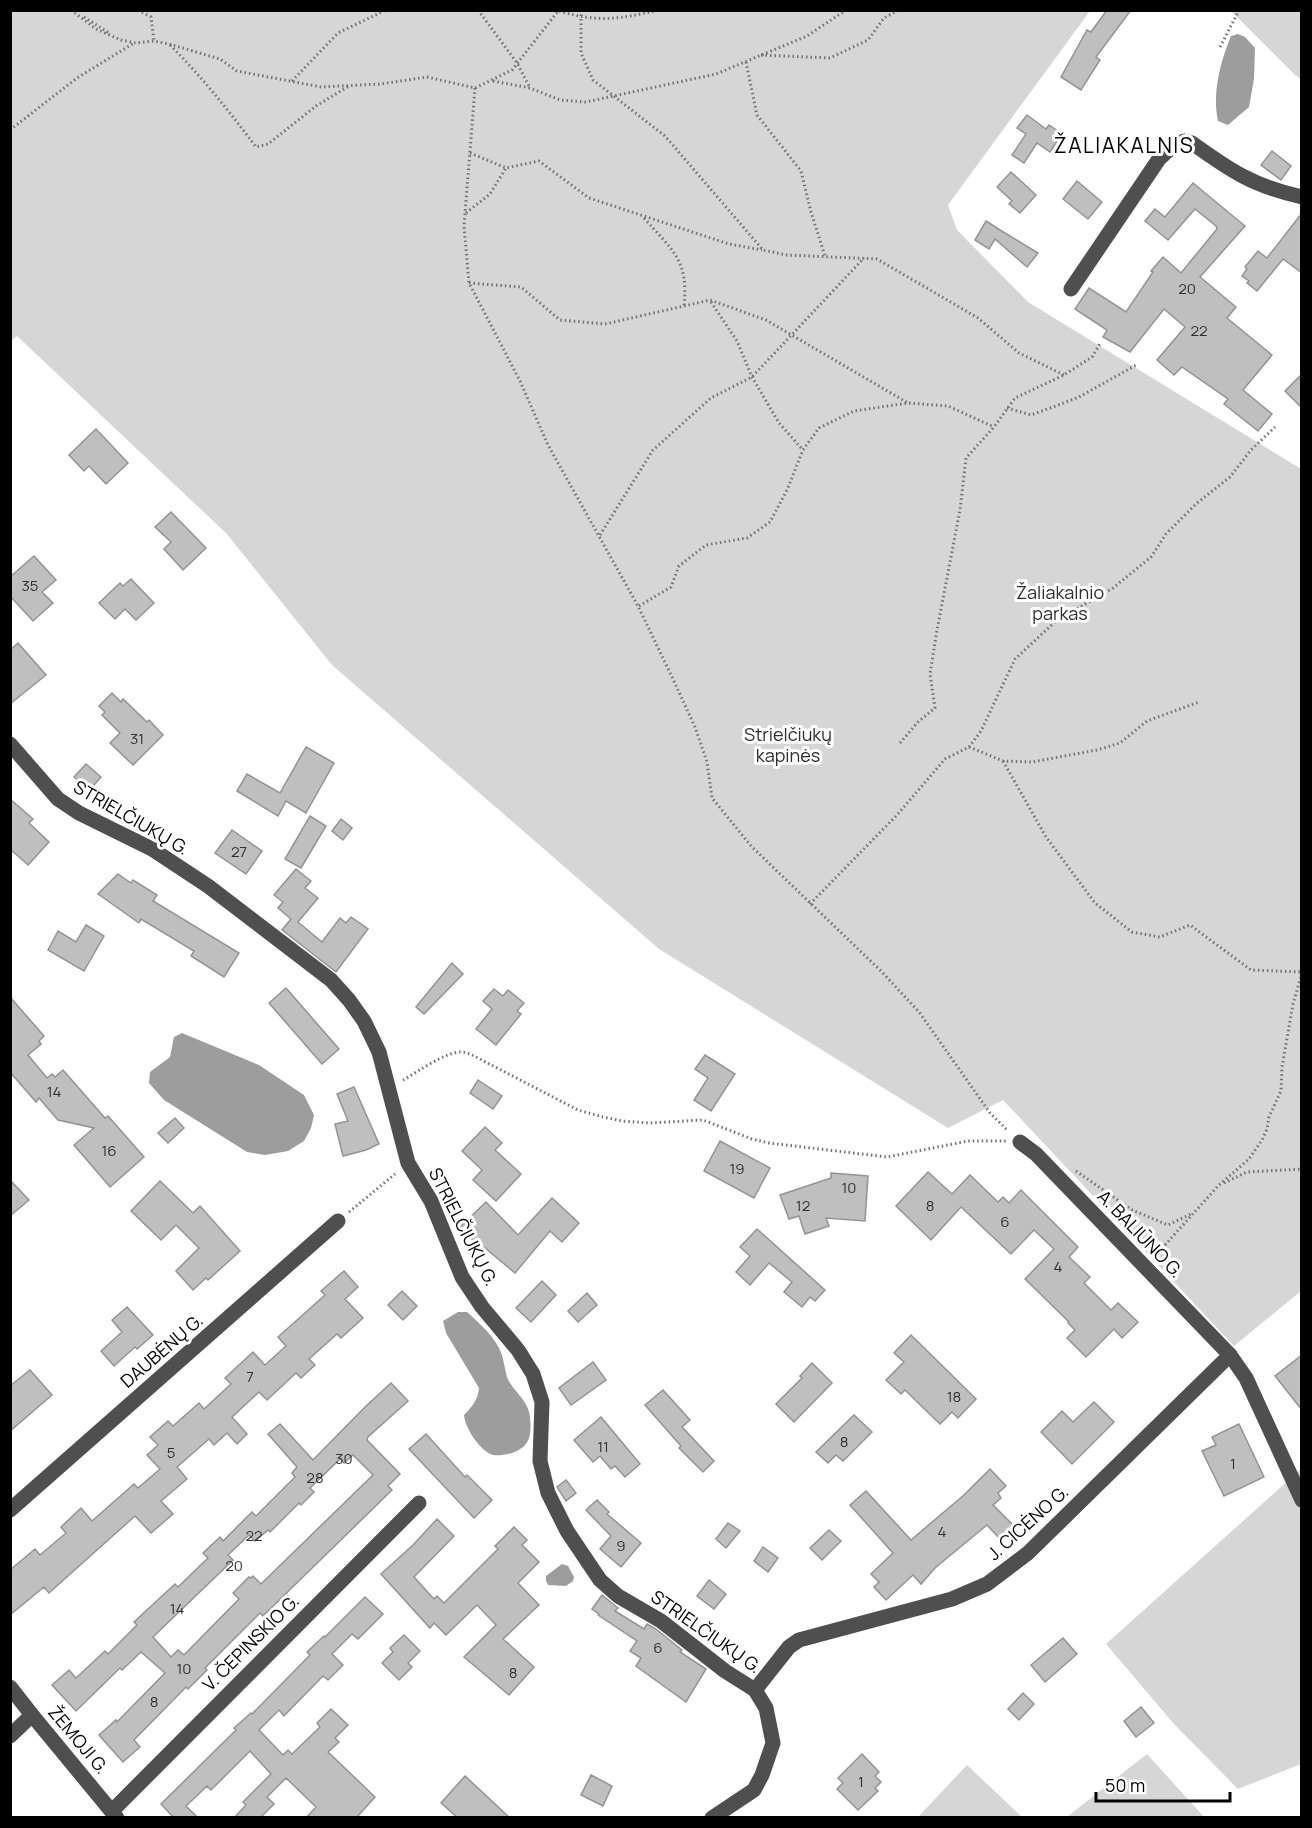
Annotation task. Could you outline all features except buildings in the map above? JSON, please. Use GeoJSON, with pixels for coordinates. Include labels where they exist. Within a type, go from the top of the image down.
{"type":"FeatureCollection","features":[{"type":"Feature","properties":{"kind":"street"},"geometry":{"type":"LineString","coordinates":[[1071,290],[1159,159],[1175,144],[1184,141],[1251,182],[1302,197]]}},
{"type":"Feature","properties":{"kind":"street","name":"STRIELČIUKŲ G."},"geometry":{"type":"LineString","coordinates":[[10,744],[58,799],[79,813],[152,849],[269,932],[331,980],[364,1021],[379,1052],[408,1163],[431,1202],[462,1277],[482,1307],[518,1350],[533,1374],[542,1401],[540,1461],[548,1493],[567,1531],[600,1580],[618,1596],[661,1621],[725,1671],[755,1690],[766,1708],[773,1743],[762,1775],[754,1790],[712,1818]]}},
{"type":"Feature","properties":{"kind":"street","name":"A. BALIŪNO G."},"geometry":{"type":"LineString","coordinates":[[1020,1142],[1036,1154],[1230,1355],[1246,1378],[1302,1500]]}},
{"type":"Feature","properties":{"kind":"street","name":"DAUBĖNŲ G."},"geometry":{"type":"LineString","coordinates":[[10,1510],[338,1221]]}},
{"type":"Feature","properties":{"kind":"street","name":"J. CICĖNO G."},"geometry":{"type":"LineString","coordinates":[[755,1690],[789,1647],[799,1640],[952,1599],[987,1584],[1028,1553],[1230,1355]]}},
{"type":"Feature","properties":{"kind":"street","name":"V. ČEPINSKIO G."},"geometry":{"type":"LineString","coordinates":[[114,1814],[418,1503]]}},
{"type":"Feature","properties":{"kind":"street","name":"ŽEMOJI G."},"geometry":{"type":"LineString","coordinates":[[10,1687],[114,1814]]}},
{"type":"Feature","properties":{"kind":"street"},"geometry":{"type":"LineString","coordinates":[[10,1736],[32,1716]]}},
{"type":"Feature","properties":{"kind":"path"},"geometry":{"type":"LineString","coordinates":[[72,10],[96,29],[121,40],[169,44],[220,59],[237,71],[321,87],[381,84],[427,77],[475,88],[512,70],[558,11],[581,18],[615,20],[659,10]]}},
{"type":"Feature","properties":{"kind":"path"},"geometry":{"type":"LineString","coordinates":[[138,10],[151,17],[154,41]]}},
{"type":"Feature","properties":{"kind":"path"},"geometry":{"type":"LineString","coordinates":[[292,81],[338,33],[386,10]]}},
{"type":"Feature","properties":{"kind":"path"},"geometry":{"type":"LineString","coordinates":[[478,10],[517,63],[530,88]]}},
{"type":"Feature","properties":{"kind":"path"},"geometry":{"type":"LineString","coordinates":[[581,10],[581,53],[593,80],[665,136],[763,250]]}},
{"type":"Feature","properties":{"kind":"path"},"geometry":{"type":"LineString","coordinates":[[491,80],[530,88],[560,100],[586,102],[716,74],[807,36],[846,10]]}},
{"type":"Feature","properties":{"kind":"path"},"geometry":{"type":"LineString","coordinates":[[759,55],[830,58],[868,40],[884,18],[898,10]]}},
{"type":"Feature","properties":{"kind":"path"},"geometry":{"type":"LineString","coordinates":[[1220,47],[1239,10]]}},
{"type":"Feature","properties":{"kind":"path"},"geometry":{"type":"LineString","coordinates":[[10,130],[77,78],[136,43]]}},
{"type":"Feature","properties":{"kind":"path"},"geometry":{"type":"LineString","coordinates":[[169,44],[196,70],[256,147],[267,144],[316,106],[350,86]]}},
{"type":"Feature","properties":{"kind":"path"},"geometry":{"type":"LineString","coordinates":[[746,62],[757,115],[801,171],[810,212],[825,256]]}},
{"type":"Feature","properties":{"kind":"path"},"geometry":{"type":"LineString","coordinates":[[475,88],[464,226],[469,283],[520,381],[548,445],[638,606],[695,728],[707,762],[712,798],[752,848],[881,971],[919,1012],[990,1113],[1020,1142]]}},
{"type":"Feature","properties":{"kind":"path"},"geometry":{"type":"LineString","coordinates":[[470,153],[506,168],[539,161],[589,198],[729,244],[787,255],[877,258],[978,318],[1019,353],[1064,375]]}},
{"type":"Feature","properties":{"kind":"path"},"geometry":{"type":"LineString","coordinates":[[465,214],[490,194],[506,168]]}},
{"type":"Feature","properties":{"kind":"path"},"geometry":{"type":"LineString","coordinates":[[643,217],[678,257],[686,284],[684,306]]}},
{"type":"Feature","properties":{"kind":"path"},"geometry":{"type":"LineString","coordinates":[[599,536],[653,450],[711,398],[752,377],[864,258]]}},
{"type":"Feature","properties":{"kind":"path"},"geometry":{"type":"LineString","coordinates":[[469,283],[521,287],[560,320],[605,324],[710,300],[766,320],[909,403]]}},
{"type":"Feature","properties":{"kind":"path"},"geometry":{"type":"LineString","coordinates":[[710,300],[736,341],[752,377],[779,423],[803,450]]}},
{"type":"Feature","properties":{"kind":"path"},"geometry":{"type":"LineString","coordinates":[[900,743],[918,722],[935,708],[930,674],[936,630],[960,510],[966,458],[994,427],[1015,398],[1064,375],[1092,357],[1101,342]]}},
{"type":"Feature","properties":{"kind":"path"},"geometry":{"type":"LineString","coordinates":[[1007,408],[1031,415],[1079,397],[1138,364]]}},
{"type":"Feature","properties":{"kind":"path"},"geometry":{"type":"LineString","coordinates":[[638,606],[671,587],[679,566],[706,545],[747,538],[770,522],[787,490],[803,450],[819,428],[854,411],[909,403],[948,406],[994,427]]}},
{"type":"Feature","properties":{"kind":"path"},"geometry":{"type":"LineString","coordinates":[[810,904],[897,815],[945,759],[969,747],[981,731],[1016,659],[1056,621],[1113,588],[1151,556],[1166,534],[1197,503],[1230,477],[1251,450],[1275,427]]}},
{"type":"Feature","properties":{"kind":"path"},"geometry":{"type":"LineString","coordinates":[[969,747],[1003,761],[1032,762],[1120,743],[1147,721],[1198,702]]}},
{"type":"Feature","properties":{"kind":"path"},"geometry":{"type":"LineString","coordinates":[[1003,761],[1046,837],[1095,903],[1132,932],[1160,937],[1190,925],[1251,970],[1302,972],[1293,1004],[1282,1067],[1281,1091],[1269,1116],[1267,1129],[1249,1159],[1220,1185],[1144,1267]]}},
{"type":"Feature","properties":{"kind":"path"},"geometry":{"type":"LineString","coordinates":[[388,1088],[448,1055],[459,1052],[468,1053],[578,1110],[622,1121],[649,1123],[703,1120],[752,1139],[769,1143],[886,1157],[968,1141],[1020,1142]]}},
{"type":"Feature","properties":{"kind":"path"},"geometry":{"type":"LineString","coordinates":[[338,1221],[408,1163]]}},
{"type":"Feature","properties":{"kind":"path"},"geometry":{"type":"LineString","coordinates":[[1220,1185],[1247,1172],[1302,1169]]}},
{"type":"Feature","properties":{"kind":"path"},"geometry":{"type":"LineString","coordinates":[[1073,1170],[1083,1174],[1132,1210],[1168,1225],[1195,1212]]}},
{"type":"Feature","properties":{"kind":"green space","name":"Žaliakalnio parkas"},"geometry":{"type":"Polygon","coordinates":[[[11,10],[1090,11],[948,205],[957,230],[1028,302],[1301,469],[1301,1291],[1234,1346],[1003,1100],[948,1128],[659,949],[332,665],[226,533],[17,336],[11,341],[11,10]]]}},
{"type":"Feature","properties":{"kind":"green space"},"geometry":{"type":"Polygon","coordinates":[[[1231,11],[1301,11],[1301,79],[1295,75],[1231,11]]]}},
{"type":"Feature","properties":{"kind":"green space"},"geometry":{"type":"Polygon","coordinates":[[[1301,1469],[1301,1764],[1238,1789],[1174,1724],[1106,1644],[1301,1469]]]}},
{"type":"Feature","properties":{"kind":"green space"},"geometry":{"type":"Polygon","coordinates":[[[1147,1754],[1204,1817],[1067,1817],[1147,1754]]]}},
{"type":"Feature","properties":{"kind":"green space"},"geometry":{"type":"Polygon","coordinates":[[[967,1765],[1022,1817],[918,1817],[967,1765]]]}},
{"type":"Feature","properties":{"kind":"shaded area"},"geometry":{"type":"Polygon","coordinates":[[[1238,34],[1245,37],[1255,48],[1254,79],[1249,107],[1228,125],[1218,121],[1217,89],[1220,67],[1231,36],[1238,34]]]}},
{"type":"Feature","properties":{"kind":"shaded area"},"geometry":{"type":"Polygon","coordinates":[[[182,1033],[259,1065],[304,1095],[314,1115],[311,1128],[304,1141],[288,1151],[265,1155],[247,1152],[164,1100],[149,1083],[150,1072],[170,1057],[174,1037],[182,1033]]]}},
{"type":"Feature","properties":{"kind":"shaded area"},"geometry":{"type":"Polygon","coordinates":[[[458,1312],[467,1312],[496,1342],[502,1355],[507,1377],[529,1411],[531,1429],[528,1440],[523,1447],[512,1453],[493,1455],[488,1453],[478,1444],[467,1426],[464,1415],[474,1403],[479,1388],[446,1333],[443,1321],[458,1312]]]}},
{"type":"Feature","properties":{"kind":"shaded area"},"geometry":{"type":"Polygon","coordinates":[[[562,1564],[568,1566],[574,1577],[573,1581],[566,1586],[548,1585],[546,1576],[562,1564]]]}},
{"type":"Feature","properties":{"kind":"district","name":"ŽALIAKALNIS"},"geometry":{"type":"Point","coordinates":[1124,146]}},
{"type":"Feature","properties":{"kind":"park label","name":"Strielčiukų kapinės"},"geometry":{"type":"Point","coordinates":[788,745]}}]}
